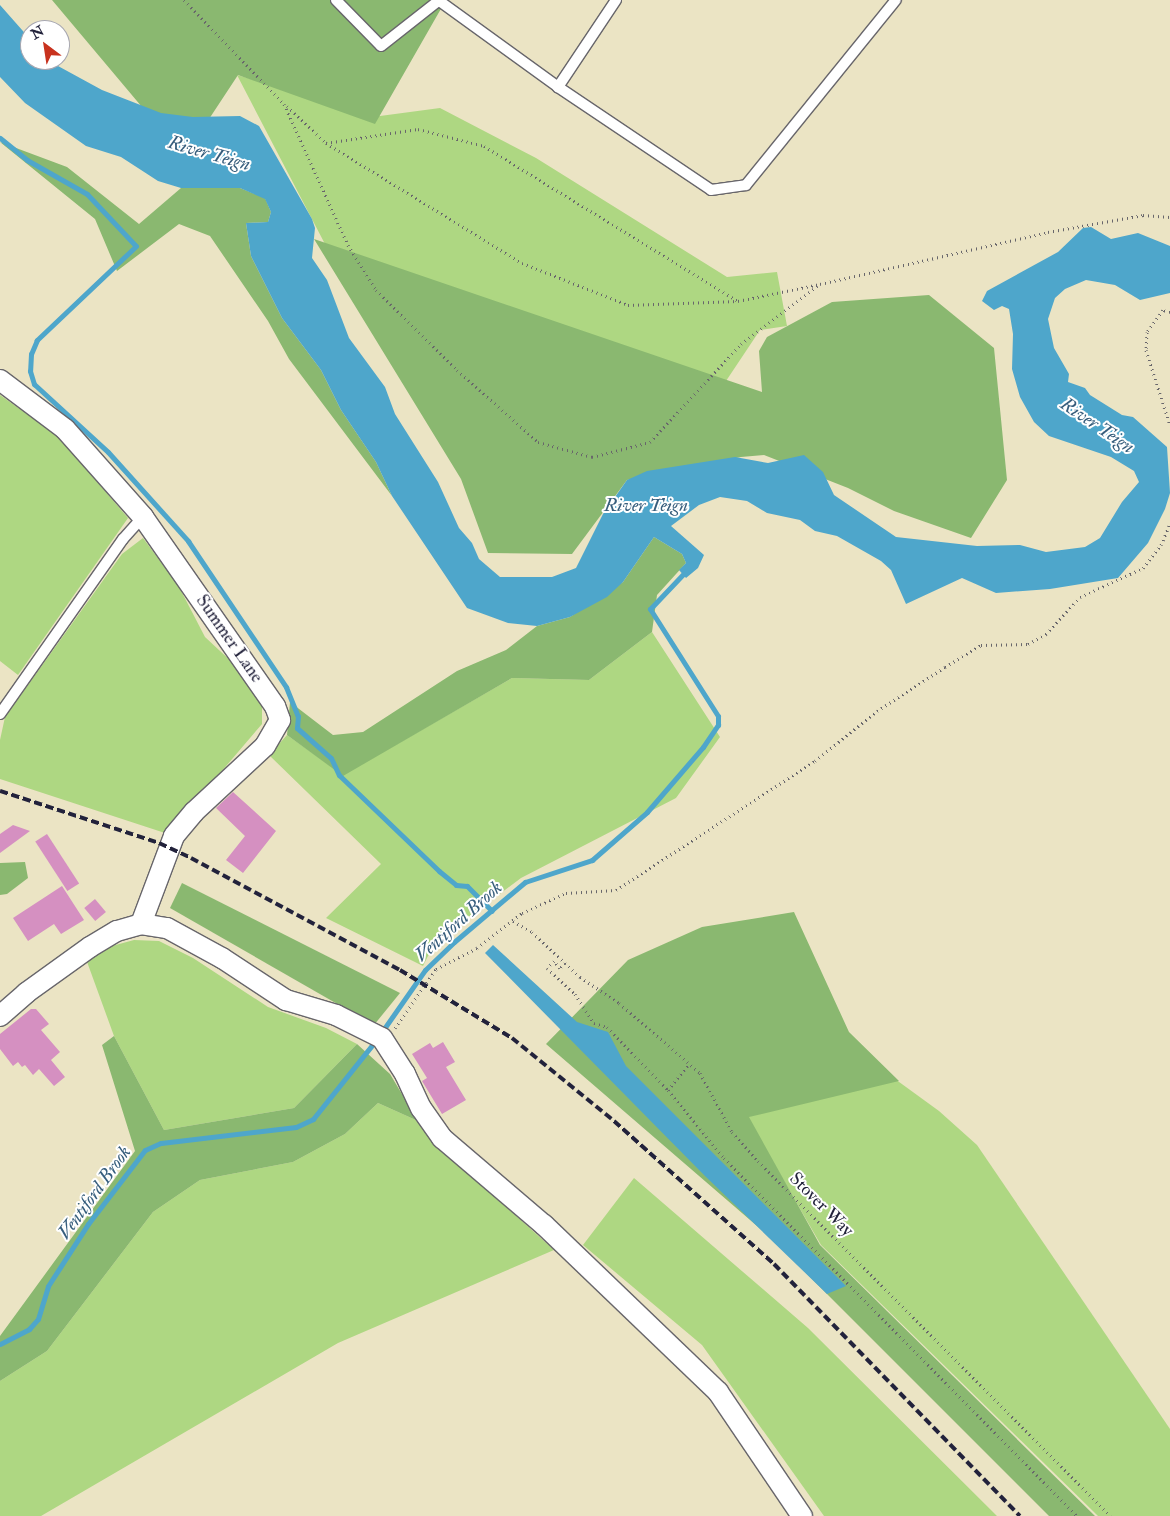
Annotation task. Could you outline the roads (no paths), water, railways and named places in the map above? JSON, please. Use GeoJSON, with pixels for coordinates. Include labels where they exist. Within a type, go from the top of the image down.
{"type":"FeatureCollection","features":[{"type":"Feature","properties":{"kind":"street","name":"Summer Lane"},"geometry":{"type":"LineString","coordinates":[[0,380],[64,429],[143,518],[275,706],[280,720],[265,746],[194,812],[174,836],[141,924]]}},
{"type":"Feature","properties":{"kind":"street"},"geometry":{"type":"LineString","coordinates":[[0,1016],[26,993],[90,947],[117,931],[141,924],[167,928],[222,958],[286,1000],[336,1015],[378,1036],[421,1108],[442,1138],[544,1225],[718,1392],[802,1516]]}},
{"type":"Feature","properties":{"kind":"lane"},"geometry":{"type":"LineString","coordinates":[[336,0],[381,46],[438,1],[558,87],[711,190],[746,185],[896,0]]}},
{"type":"Feature","properties":{"kind":"lane"},"geometry":{"type":"LineString","coordinates":[[558,87],[616,0]]}},
{"type":"Feature","properties":{"kind":"lane"},"geometry":{"type":"LineString","coordinates":[[0,714],[123,539],[143,518]]}},
{"type":"Feature","properties":{"kind":"water","name":"River Teign"},"geometry":{"type":"Polygon","coordinates":[[[0,5],[20,28],[20,70],[65,70],[102,90],[161,113],[193,117],[240,116],[259,126],[312,219],[315,228],[312,258],[327,280],[349,338],[385,387],[395,414],[438,482],[459,528],[472,543],[479,559],[500,577],[552,577],[576,568],[603,514],[627,480],[647,471],[735,457],[768,463],[804,455],[823,472],[834,495],[896,537],[977,546],[1020,545],[1046,552],[1085,547],[1100,538],[1122,502],[1139,482],[1134,471],[1111,457],[1049,436],[1034,422],[1020,397],[1012,369],[1013,334],[1009,309],[1002,306],[994,310],[982,301],[987,291],[1058,252],[1083,228],[1091,227],[1111,239],[1138,233],[1170,246],[1170,293],[1140,300],[1115,285],[1086,280],[1065,289],[1055,298],[1048,319],[1054,348],[1069,374],[1068,382],[1085,388],[1090,395],[1122,415],[1133,417],[1167,447],[1170,493],[1165,509],[1148,543],[1118,578],[1050,589],[996,593],[962,578],[906,604],[891,570],[881,561],[837,536],[815,531],[800,520],[767,513],[747,501],[720,497],[699,505],[671,526],[704,555],[698,568],[686,578],[679,570],[686,563],[682,554],[654,537],[623,582],[607,597],[570,617],[537,626],[508,623],[467,608],[392,496],[376,462],[341,410],[321,370],[282,318],[251,256],[246,223],[268,222],[271,212],[265,199],[240,188],[181,188],[158,181],[121,157],[86,146],[25,103],[0,77],[0,5]]]}},
{"type":"Feature","properties":{"kind":"water"},"geometry":{"type":"Polygon","coordinates":[[[493,945],[577,1022],[608,1032],[626,1066],[846,1286],[827,1294],[705,1176],[485,953],[493,945]]]}},
{"type":"Feature","properties":{"kind":"waterway"},"geometry":{"type":"LineString","coordinates":[[0,138],[27,160],[87,194],[136,246],[37,340],[31,354],[30,371],[34,384],[108,452],[188,541],[286,687],[298,716],[297,728],[331,758],[339,775],[439,871],[456,885],[467,886],[492,911]]}},
{"type":"Feature","properties":{"kind":"waterway","name":"Ventiford Brook"},"geometry":{"type":"LineString","coordinates":[[381,1033],[425,970],[454,942],[525,882],[592,860],[647,812],[703,747],[718,725],[718,716],[650,609],[686,571]]}},
{"type":"Feature","properties":{"kind":"waterway","name":"Ventiford Brook"},"geometry":{"type":"LineString","coordinates":[[0,1344],[29,1329],[38,1319],[48,1286],[88,1224],[145,1150],[161,1143],[296,1127],[313,1119],[376,1040]]}},
{"type":"Feature","properties":{"kind":"railway"},"geometry":{"type":"LineString","coordinates":[[0,791],[159,843],[191,858],[400,970],[512,1038],[614,1121],[774,1264],[1020,1516]]}}]}
